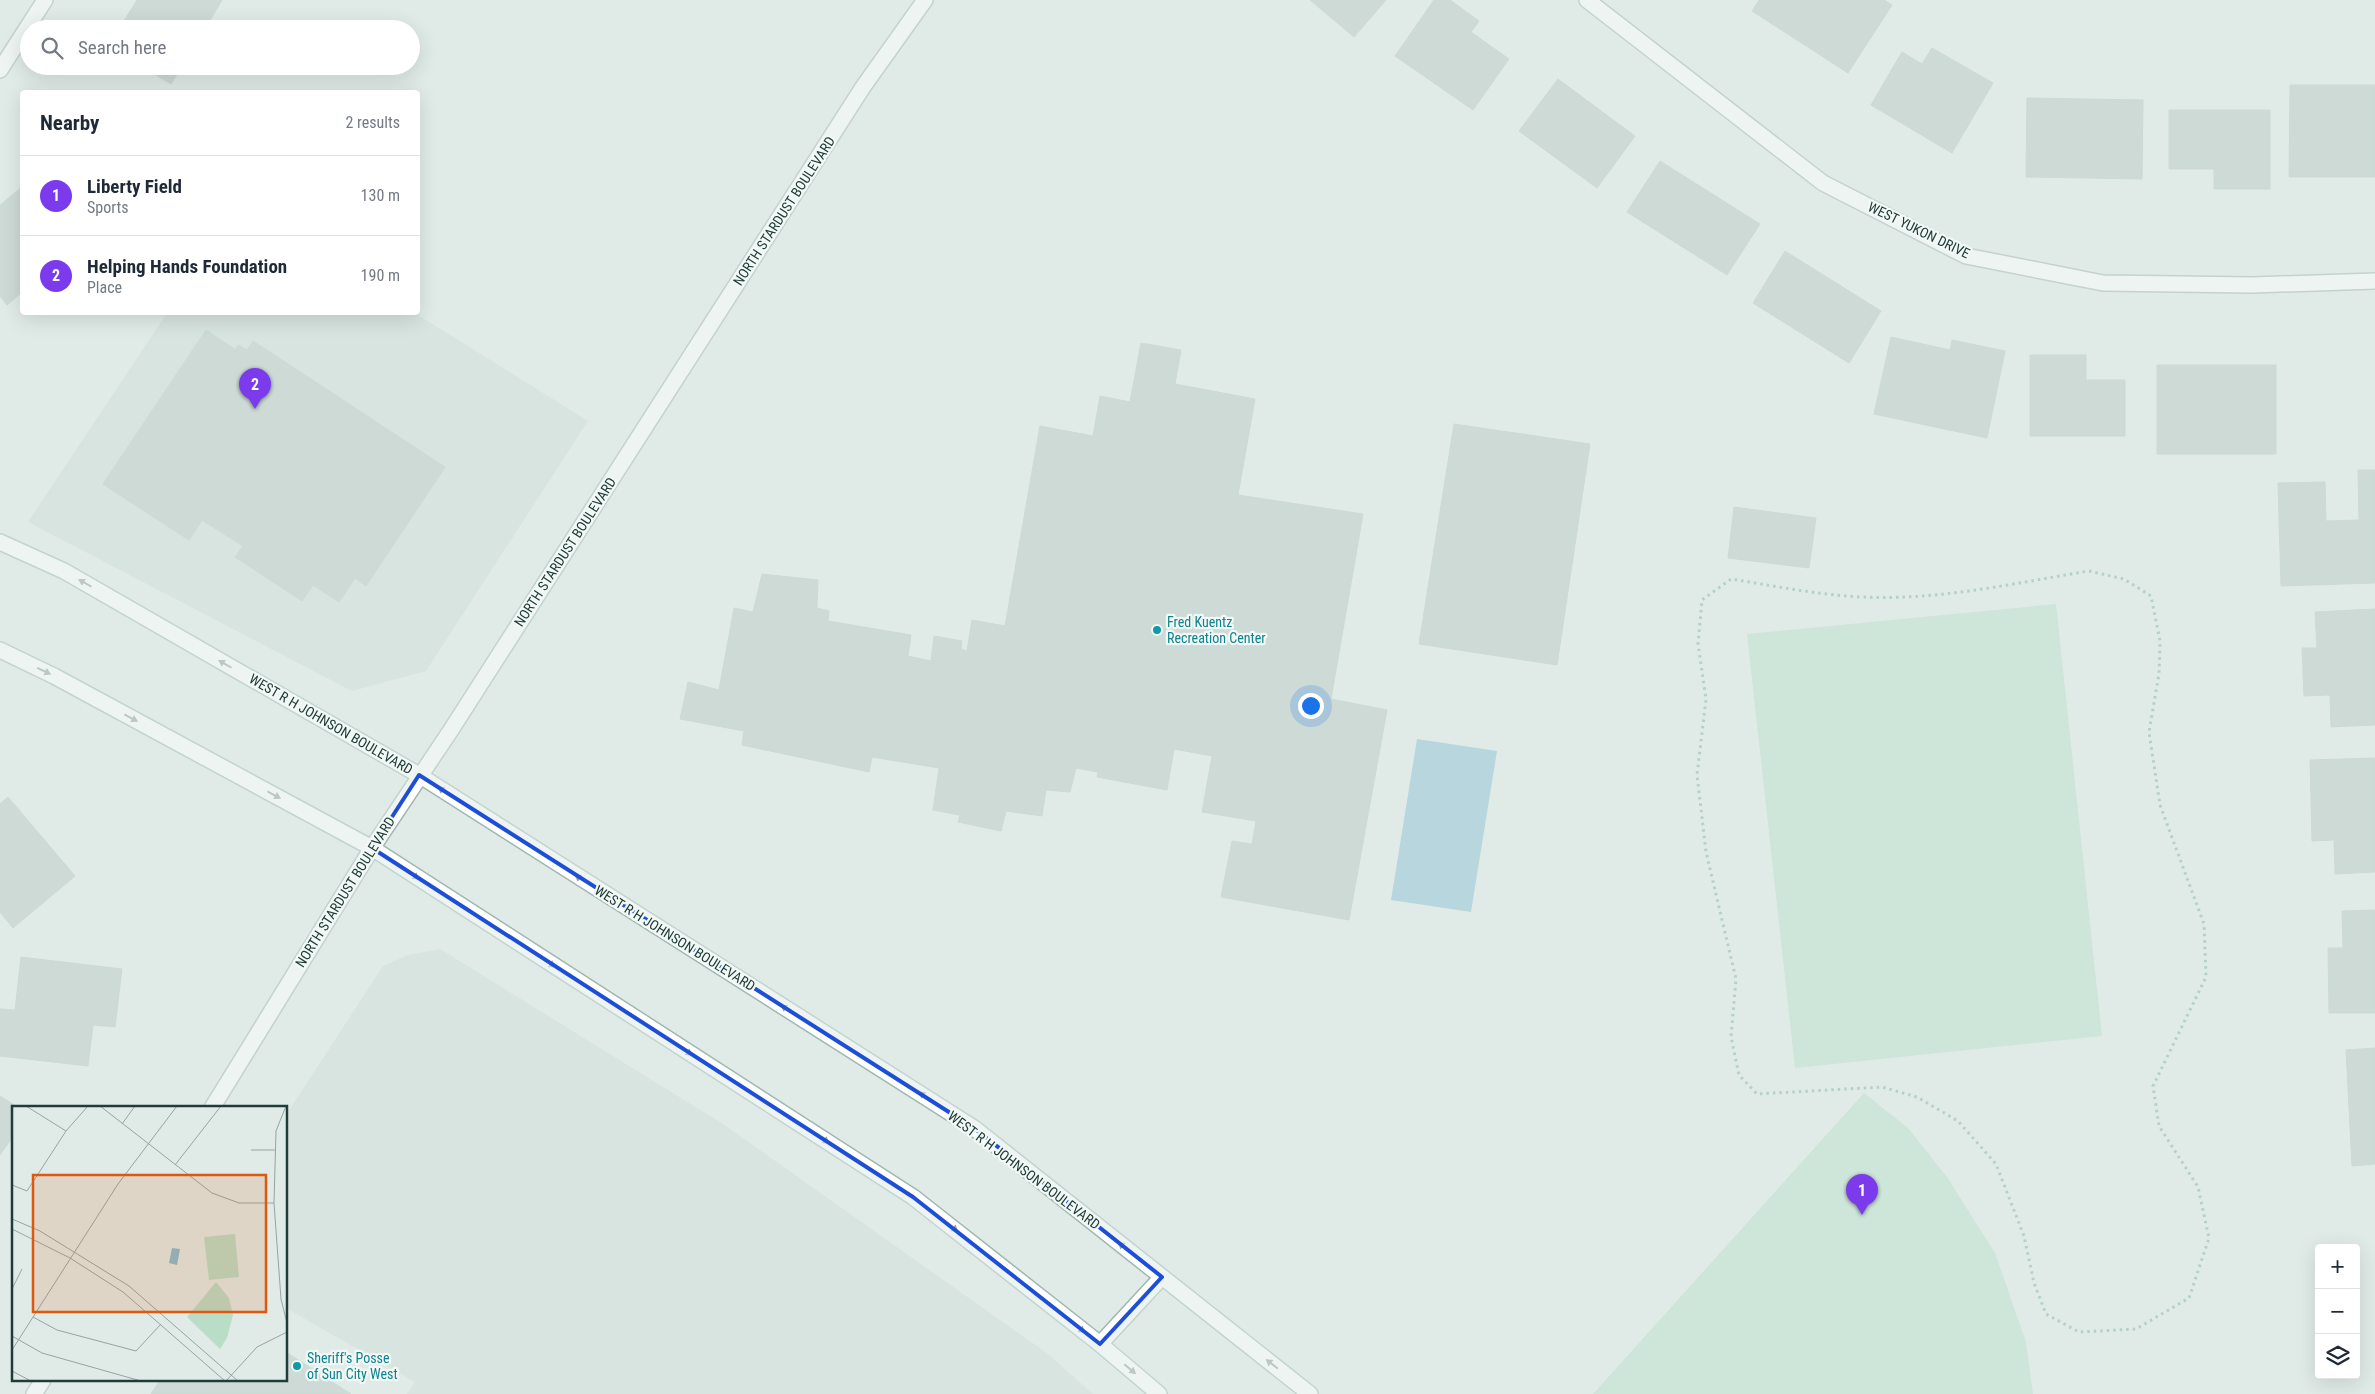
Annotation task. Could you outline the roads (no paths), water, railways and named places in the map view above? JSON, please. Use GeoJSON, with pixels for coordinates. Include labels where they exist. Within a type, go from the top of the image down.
{"type":"FeatureCollection","features":[{"type":"Feature","properties":{"kind":"main road"},"geometry":{"type":"LineString","coordinates":[[32,20],[45,0]]}},
{"type":"Feature","properties":{"kind":"main road","name":"NORTH STARDUST BOULEVARD"},"geometry":{"type":"LineString","coordinates":[[213,1106],[372,848],[863,87],[925,0]]}},
{"type":"Feature","properties":{"kind":"main road","name":"WEST YUKON DRIVE"},"geometry":{"type":"LineString","coordinates":[[1587,0],[1823,183],[1966,256],[2103,284],[2252,285],[2375,281]]}},
{"type":"Feature","properties":{"kind":"main road"},"geometry":{"type":"LineString","coordinates":[[0,70],[20,39]]}},
{"type":"Feature","properties":{"kind":"main road","name":"WEST R H JOHNSON BOULEVARD"},"geometry":{"type":"LineString","coordinates":[[0,542],[64,571],[419,775],[974,1128],[1310,1394]]}},
{"type":"Feature","properties":{"kind":"main road"},"geometry":{"type":"LineString","coordinates":[[0,650],[54,676],[372,848],[913,1197],[1100,1344],[1159,1394]]}},
{"type":"Feature","properties":{"kind":"main road"},"geometry":{"type":"LineString","coordinates":[[1100,1344],[1162,1277]]}},
{"type":"Feature","properties":{"kind":"main road"},"geometry":{"type":"LineString","coordinates":[[34,1394],[42,1382]]}},
{"type":"Feature","properties":{"kind":"water"},"geometry":{"type":"Polygon","coordinates":[[[1417,739],[1497,751],[1471,912],[1391,900],[1417,739]]]}},
{"type":"Feature","properties":{"kind":"place","name":"Helping Hands Foundation"},"geometry":{"type":"Point","coordinates":[255,409]}},
{"type":"Feature","properties":{"kind":"place","name":"Fred Kuentz Recreation Center"},"geometry":{"type":"Point","coordinates":[1157,630]}},
{"type":"Feature","properties":{"kind":"place","name":"Liberty Field"},"geometry":{"type":"Point","coordinates":[1862,1215]}},
{"type":"Feature","properties":{"kind":"place","name":"Sheriff's Posse of Sun City West"},"geometry":{"type":"Point","coordinates":[297,1366]}}]}
